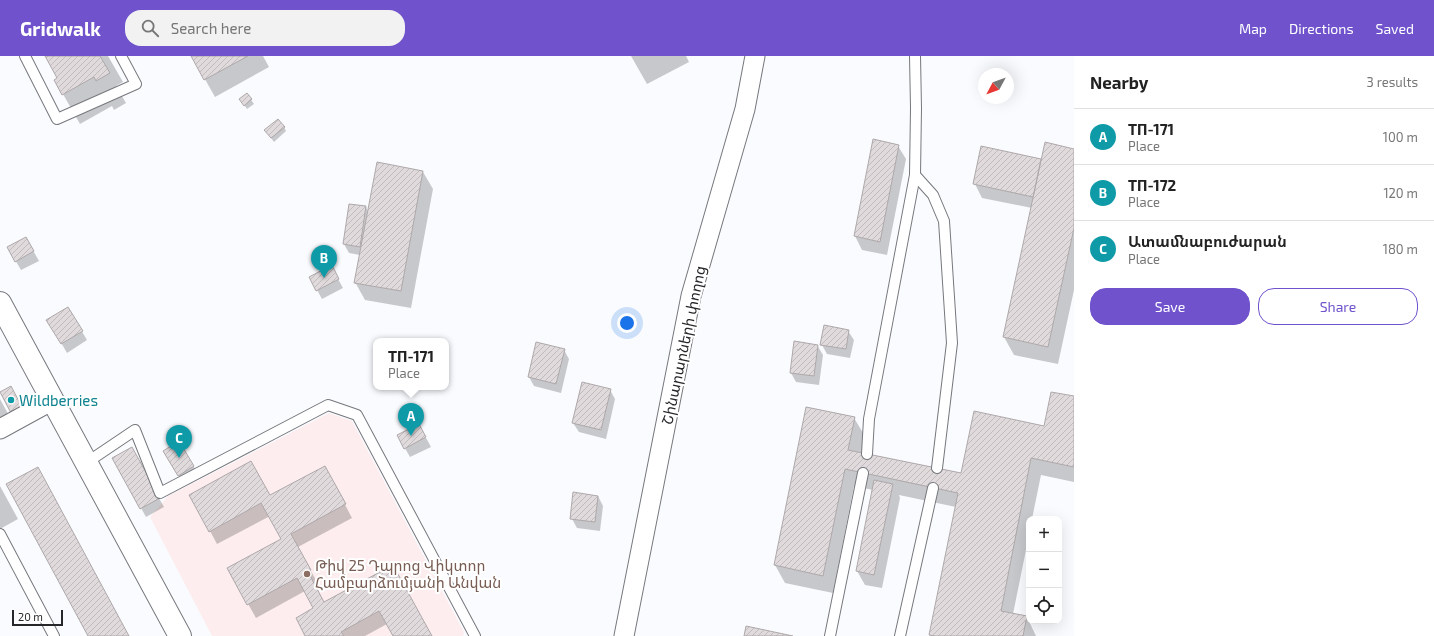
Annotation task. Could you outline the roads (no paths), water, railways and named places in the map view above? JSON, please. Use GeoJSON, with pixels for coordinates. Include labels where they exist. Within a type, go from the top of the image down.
{"type":"FeatureCollection","features":[{"type":"Feature","properties":{"kind":"street","name":"Շինարարների փողոց"},"geometry":{"type":"LineString","coordinates":[[624,636],[691,296],[745,109],[755,56]]}},
{"type":"Feature","properties":{"kind":"street"},"geometry":{"type":"LineString","coordinates":[[0,302],[180,636]]}},
{"type":"Feature","properties":{"kind":"street"},"geometry":{"type":"LineString","coordinates":[[0,429],[53,400]]}},
{"type":"Feature","properties":{"kind":"lane"},"geometry":{"type":"LineString","coordinates":[[25,56],[57,119],[136,84],[121,56]]}},
{"type":"Feature","properties":{"kind":"lane"},"geometry":{"type":"LineString","coordinates":[[867,454],[869,419],[915,175],[915,56]]}},
{"type":"Feature","properties":{"kind":"lane"},"geometry":{"type":"LineString","coordinates":[[915,175],[933,194],[944,221],[952,343],[937,468]]}},
{"type":"Feature","properties":{"kind":"lane"},"geometry":{"type":"LineString","coordinates":[[86,463],[135,430],[160,493],[328,405],[357,415],[475,636]]}},
{"type":"Feature","properties":{"kind":"lane"},"geometry":{"type":"LineString","coordinates":[[830,636],[864,473]]}},
{"type":"Feature","properties":{"kind":"lane"},"geometry":{"type":"LineString","coordinates":[[900,636],[933,488]]}},
{"type":"Feature","properties":{"kind":"lane"},"geometry":{"type":"LineString","coordinates":[[0,534],[54,636]]}},
{"type":"Feature","properties":{"kind":"place","name":"ТП-172"},"geometry":{"type":"Point","coordinates":[324,278]}},
{"type":"Feature","properties":{"kind":"place","name":"Wildberries"},"geometry":{"type":"Point","coordinates":[11,400]}},
{"type":"Feature","properties":{"kind":"place","name":"ТП-171"},"geometry":{"type":"Point","coordinates":[411,436]}},
{"type":"Feature","properties":{"kind":"place","name":"Ատամնաբուժարան"},"geometry":{"type":"Point","coordinates":[179,458]}},
{"type":"Feature","properties":{"kind":"place","name":"Թիվ 25 Դպրոց Վիկտոր Համբարձումյանի Անվան"},"geometry":{"type":"Point","coordinates":[307,574]}}]}
